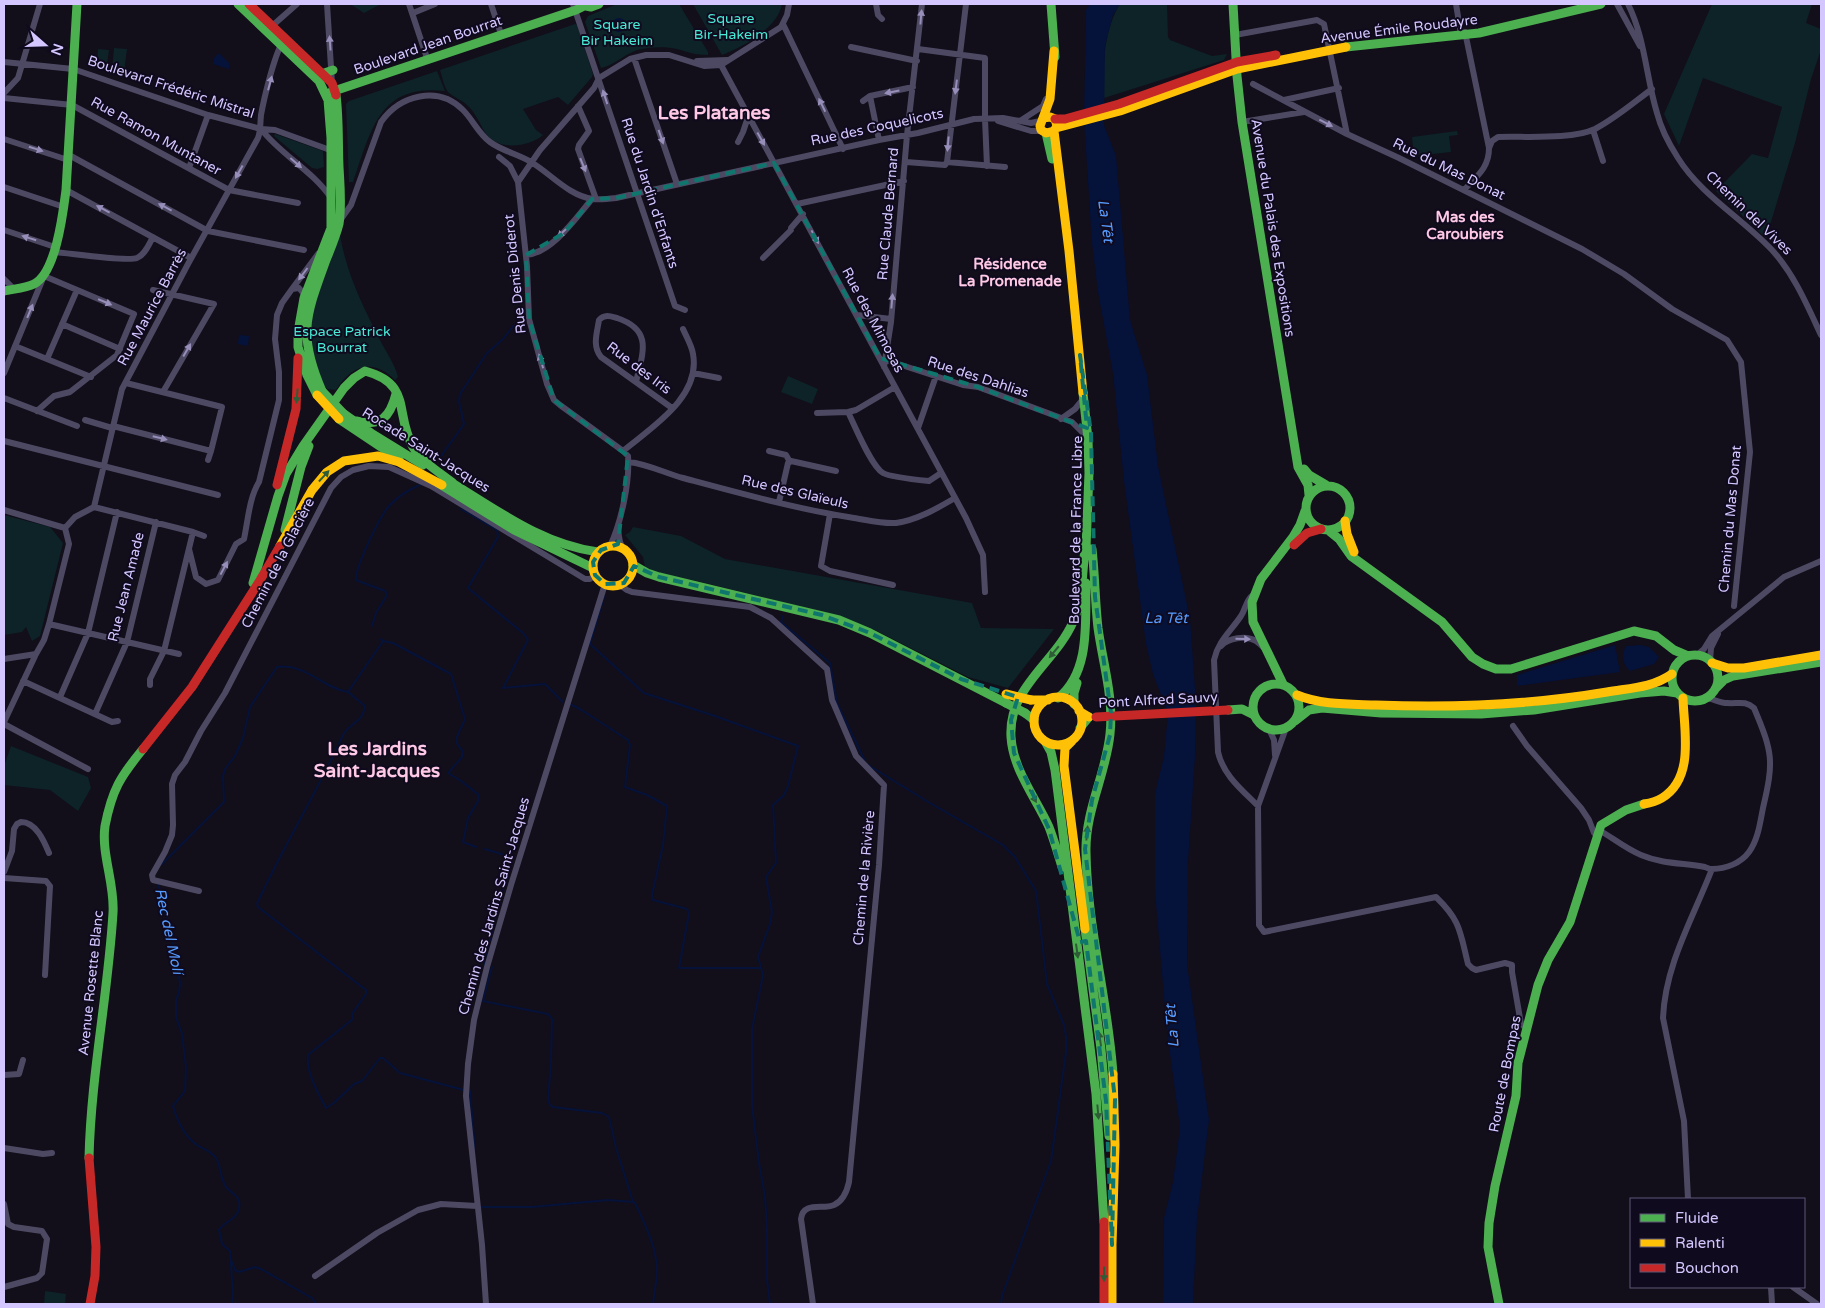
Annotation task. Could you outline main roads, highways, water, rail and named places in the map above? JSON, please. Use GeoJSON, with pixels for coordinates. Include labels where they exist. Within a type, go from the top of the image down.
{"type":"FeatureCollection","features":[{"type":"Feature","properties":{"kind":"main road"},"geometry":{"type":"LineString","coordinates":[[8,289],[34,284],[44,276],[54,249],[66,190],[77,4]]}},
{"type":"Feature","properties":{"kind":"main road"},"geometry":{"type":"LineString","coordinates":[[238,4],[323,74],[331,89],[340,201],[338,226]]}},
{"type":"Feature","properties":{"kind":"main road"},"geometry":{"type":"LineString","coordinates":[[249,4],[272,26],[283,42],[313,76],[320,83],[331,89]]}},
{"type":"Feature","properties":{"kind":"main road","name":"Boulevard Jean Bourrat"},"geometry":{"type":"LineString","coordinates":[[331,89],[501,34],[575,7],[587,5],[591,7],[600,4]]}},
{"type":"Feature","properties":{"kind":"main road","name":"Boulevard de la France Libre"},"geometry":{"type":"LineString","coordinates":[[1051,4],[1056,80],[1051,108],[1051,127]]}},
{"type":"Feature","properties":{"kind":"main road","name":"Avenue du Palais des Expositions"},"geometry":{"type":"LineString","coordinates":[[1233,4],[1242,122],[1298,467],[1308,485],[1309,496]]}},
{"type":"Feature","properties":{"kind":"main road","name":"Avenue Émile Roudayre"},"geometry":{"type":"LineString","coordinates":[[1066,123],[1120,111],[1237,65],[1328,47],[1463,33],[1584,4]]}},
{"type":"Feature","properties":{"kind":"main road","name":"Avenue Émile Roudayre"},"geometry":{"type":"LineString","coordinates":[[1463,33],[1479,34],[1601,4]]}},
{"type":"Feature","properties":{"kind":"main road","name":"Boulevard de la France Libre"},"geometry":{"type":"LineString","coordinates":[[1054,51],[1053,80],[1048,107],[1042,120],[1048,116],[1060,184],[1080,355],[1088,439],[1089,473],[1083,655],[1068,692],[1058,698]]}},
{"type":"Feature","properties":{"kind":"main road"},"geometry":{"type":"LineString","coordinates":[[313,76],[333,70]]}},
{"type":"Feature","properties":{"kind":"main road"},"geometry":{"type":"LineString","coordinates":[[331,89],[328,100],[330,150],[335,157],[338,226]]}},
{"type":"Feature","properties":{"kind":"main road","name":"Rue des Coquelicots"},"geometry":{"type":"LineString","coordinates":[[1051,127],[1066,123]]}},
{"type":"Feature","properties":{"kind":"main road","name":"Rocade Saint-Jacques"},"geometry":{"type":"LineString","coordinates":[[330,150],[332,214],[327,241],[304,298],[298,332],[298,347],[307,375],[341,417],[442,485],[526,536],[582,561],[594,571]]}},
{"type":"Feature","properties":{"kind":"main road","name":"Rocade Saint-Jacques"},"geometry":{"type":"LineString","coordinates":[[320,393],[308,355],[306,316],[338,226]]}},
{"type":"Feature","properties":{"kind":"main road"},"geometry":{"type":"LineString","coordinates":[[271,524],[278,484],[296,409],[298,347]]}},
{"type":"Feature","properties":{"kind":"main road","name":"Boulevard de la France Libre"},"geometry":{"type":"LineString","coordinates":[[1076,708],[1075,687],[1087,658],[1089,642],[1092,548],[1092,448],[1087,391],[1080,355]]}},
{"type":"Feature","properties":{"kind":"main road"},"geometry":{"type":"LineString","coordinates":[[238,614],[259,568],[282,485],[292,463],[354,376],[364,371],[382,376],[391,382],[396,392],[411,444],[419,456],[453,483]]}},
{"type":"Feature","properties":{"kind":"main road"},"geometry":{"type":"LineString","coordinates":[[341,417],[365,424],[375,423],[386,418],[392,410],[396,392]]}},
{"type":"Feature","properties":{"kind":"main road","name":"Rocade Saint-Jacques"},"geometry":{"type":"LineString","coordinates":[[341,417],[543,536],[584,552],[598,552]]}},
{"type":"Feature","properties":{"kind":"main road"},"geometry":{"type":"LineString","coordinates":[[279,547],[291,513],[301,467],[320,422]]}},
{"type":"Feature","properties":{"kind":"main road"},"geometry":{"type":"LineString","coordinates":[[238,614],[312,490],[327,472],[344,461],[378,456],[399,462],[442,485]]}},
{"type":"Feature","properties":{"kind":"main road","name":"Avenue du Palais des Expositions"},"geometry":{"type":"LineString","coordinates":[[1297,456],[1309,475],[1326,486]]}},
{"type":"Feature","properties":{"kind":"main road"},"geometry":{"type":"LineString","coordinates":[[1259,584],[1307,532],[1340,526],[1345,521],[1350,510],[1346,495],[1337,488],[1326,486],[1319,487],[1309,496],[1301,526],[1295,536],[1268,567],[1253,595],[1251,606],[1252,618],[1282,684]]}},
{"type":"Feature","properties":{"kind":"main road"},"geometry":{"type":"LineString","coordinates":[[1305,511],[1310,522],[1339,539],[1351,556],[1442,622],[1472,657],[1496,669],[1511,669],[1629,632],[1644,632],[1656,636],[1674,650],[1728,668],[1744,668],[1821,655]]}},
{"type":"Feature","properties":{"kind":"main road"},"geometry":{"type":"LineString","coordinates":[[1345,521],[1350,543],[1355,554],[1363,564]]}},
{"type":"Feature","properties":{"kind":"main road"},"geometry":{"type":"LineString","coordinates":[[1071,903],[1065,877],[1049,829],[1019,770],[1014,753],[1011,720],[1016,702],[1028,682],[1058,648],[1074,620],[1078,604],[1086,540]]}},
{"type":"Feature","properties":{"kind":"main road"},"geometry":{"type":"LineString","coordinates":[[624,582],[633,570],[628,553],[623,549],[610,546],[598,552],[595,557],[594,571],[605,584],[610,586],[624,582],[640,577],[659,577]]}},
{"type":"Feature","properties":{"kind":"main road"},"geometry":{"type":"LineString","coordinates":[[1092,548],[1098,626],[1110,699],[1110,727],[1107,751],[1092,800],[1086,849],[1090,901],[1110,1044],[1115,1099],[1116,1156],[1112,1245]]}},
{"type":"Feature","properties":{"kind":"main road"},"geometry":{"type":"LineString","coordinates":[[633,565],[659,577],[839,620],[1006,698],[1034,720]]}},
{"type":"Feature","properties":{"kind":"main road","name":"Avenue Rosette Blanc"},"geometry":{"type":"LineString","coordinates":[[90,1304],[95,1280],[96,1250],[89,1156],[93,1098],[113,910],[105,843],[107,814],[113,792],[124,772],[192,688],[238,614]]}},
{"type":"Feature","properties":{"kind":"main road"},"geometry":{"type":"LineString","coordinates":[[1603,641],[1635,636],[1654,640],[1670,654],[1674,661],[1674,687],[1680,696],[1684,718]]}},
{"type":"Feature","properties":{"kind":"main road"},"geometry":{"type":"LineString","coordinates":[[1266,686],[1271,674],[1269,654]]}},
{"type":"Feature","properties":{"kind":"main road"},"geometry":{"type":"LineString","coordinates":[[1693,656],[1682,658],[1673,671],[1656,683],[1588,696],[1489,706],[1434,707],[1352,704],[1309,700],[1297,695],[1288,687],[1277,683],[1266,686],[1242,709],[1254,715],[1263,726],[1269,729],[1281,730],[1310,710],[1322,708],[1381,712],[1481,714],[1534,710],[1664,691],[1695,701],[1707,698],[1724,680],[1733,676],[1821,662]]}},
{"type":"Feature","properties":{"kind":"main road"},"geometry":{"type":"LineString","coordinates":[[1711,662],[1718,675],[1715,690]]}},
{"type":"Feature","properties":{"kind":"main road"},"geometry":{"type":"LineString","coordinates":[[1295,721],[1300,708],[1297,695]]}},
{"type":"Feature","properties":{"kind":"main road"},"geometry":{"type":"LineString","coordinates":[[1006,698],[1048,700],[1064,698],[1076,708],[1092,717],[1080,728]]}},
{"type":"Feature","properties":{"kind":"main road"},"geometry":{"type":"LineString","coordinates":[[1254,698],[1254,715]]}},
{"type":"Feature","properties":{"kind":"main road"},"geometry":{"type":"LineString","coordinates":[[1048,700],[1038,708],[1034,720],[1037,733],[1046,742],[1051,752],[1055,770],[1096,1094],[1104,1207],[1104,1304]]}},
{"type":"Feature","properties":{"kind":"main road"},"geometry":{"type":"LineString","coordinates":[[1684,718],[1695,701]]}},
{"type":"Feature","properties":{"kind":"main road"},"geometry":{"type":"LineString","coordinates":[[1076,708],[1081,722],[1080,728],[1077,735],[1065,748],[1064,766],[1101,1049],[1111,1167],[1112,1304]]}},
{"type":"Feature","properties":{"kind":"main road","name":"Pont Alfred Sauvy"},"geometry":{"type":"LineString","coordinates":[[1092,717],[1242,709]]}},
{"type":"Feature","properties":{"kind":"main road","name":"Route de Bompas"},"geometry":{"type":"LineString","coordinates":[[1498,1304],[1498,1295],[1488,1247],[1488,1223],[1516,1096],[1518,1063],[1538,985],[1548,960],[1570,922],[1599,830],[1626,810],[1661,799],[1680,780],[1685,764],[1684,718]]}},
{"type":"Feature","properties":{"kind":"main road"},"geometry":{"type":"LineString","coordinates":[[1046,742],[1059,745],[1072,740]]}},
{"type":"Feature","properties":{"kind":"water","name":"La Têt"},"geometry":{"type":"Polygon","coordinates":[[[1090,4],[1120,4],[1113,15],[1105,46],[1104,125],[1116,156],[1130,320],[1147,375],[1158,466],[1190,619],[1196,702],[1195,756],[1188,862],[1187,964],[1209,1120],[1197,1219],[1193,1304],[1163,1304],[1164,1218],[1173,1182],[1180,1128],[1167,1031],[1155,892],[1155,794],[1164,756],[1168,713],[1153,674],[1146,644],[1124,481],[1113,373],[1098,292],[1092,243],[1084,120],[1086,10],[1090,4]]]}},
{"type":"Feature","properties":{"kind":"water"},"geometry":{"type":"Polygon","coordinates":[[[619,18],[624,20],[626,25],[624,30],[619,32],[614,30],[612,25],[614,20],[619,18]]]}},
{"type":"Feature","properties":{"kind":"water"},"geometry":{"type":"Polygon","coordinates":[[[219,53],[230,64],[229,69],[213,64],[214,58],[219,53]]]}},
{"type":"Feature","properties":{"kind":"water"},"geometry":{"type":"Polygon","coordinates":[[[239,335],[249,336],[248,346],[238,344],[239,335]]]}},
{"type":"Feature","properties":{"kind":"water"},"geometry":{"type":"Polygon","coordinates":[[[1615,645],[1620,672],[1517,686],[1517,675],[1615,645]]]}},
{"type":"Feature","properties":{"kind":"water"},"geometry":{"type":"Polygon","coordinates":[[[1641,645],[1649,647],[1659,657],[1654,664],[1630,671],[1624,662],[1624,649],[1626,646],[1641,645]]]}},
{"type":"Feature","properties":{"kind":"waterway","name":"Rec del Molí"},"geometry":{"type":"LineString","coordinates":[[439,459],[464,424],[459,402],[460,394],[487,353],[503,339],[514,325]]}},
{"type":"Feature","properties":{"kind":"waterway","name":"Rec del Molí"},"geometry":{"type":"LineString","coordinates":[[372,626],[376,613],[387,595],[385,591],[356,580],[359,564],[374,530],[389,506],[404,493],[422,484]]}},
{"type":"Feature","properties":{"kind":"waterway"},"geometry":{"type":"LineString","coordinates":[[461,509],[497,530],[498,537],[468,588],[523,633],[528,640],[503,688],[545,684],[563,702]]}},
{"type":"Feature","properties":{"kind":"waterway"},"geometry":{"type":"LineString","coordinates":[[604,597],[590,644],[644,693],[798,746],[788,786],[784,795],[773,805],[776,863],[766,877],[772,912],[770,924],[758,957],[763,975],[752,1029],[752,1106],[765,1197],[767,1280],[770,1304]]}},
{"type":"Feature","properties":{"kind":"waterway"},"geometry":{"type":"LineString","coordinates":[[783,616],[781,622],[830,663],[837,703],[865,761]]}},
{"type":"Feature","properties":{"kind":"waterway","name":"Rec del Molí"},"geometry":{"type":"LineString","coordinates":[[161,865],[224,802],[223,776],[225,769],[235,756],[243,738],[250,707],[277,667],[297,669],[330,686],[348,692],[383,641],[381,639]]}},
{"type":"Feature","properties":{"kind":"waterway"},"geometry":{"type":"LineString","coordinates":[[383,641],[393,643],[451,674],[465,719],[457,736],[457,743],[463,751],[462,757],[448,773],[479,795],[478,801],[468,818],[463,842],[476,847]]}},
{"type":"Feature","properties":{"kind":"waterway"},"geometry":{"type":"LineString","coordinates":[[348,692],[365,706],[364,712],[343,735],[257,904],[258,907],[366,990],[366,994],[352,1014],[353,1019],[308,1055],[311,1076],[326,1108],[354,1084],[362,1081],[380,1058],[383,1058],[400,1073],[464,1090]]}},
{"type":"Feature","properties":{"kind":"waterway"},"geometry":{"type":"LineString","coordinates":[[570,704],[628,740],[630,745],[625,787],[647,795],[667,806],[663,845],[652,895],[653,900],[687,909],[689,913],[679,968],[761,968]]}},
{"type":"Feature","properties":{"kind":"waterway"},"geometry":{"type":"LineString","coordinates":[[868,765],[1003,845],[1015,857],[1036,891],[1047,984],[1064,1025],[1066,1052],[1051,1161],[1002,1296],[1001,1304]]}},
{"type":"Feature","properties":{"kind":"waterway"},"geometry":{"type":"LineString","coordinates":[[485,849],[511,857],[484,962],[485,965]]}},
{"type":"Feature","properties":{"kind":"waterway","name":"Rec del Molí"},"geometry":{"type":"LineString","coordinates":[[158,883],[175,953],[180,983],[176,1000],[176,1017],[182,1034],[186,1068],[185,1091],[173,1106],[179,1122],[188,1137],[216,1158],[226,1187],[236,1196],[240,1204],[236,1215],[219,1230],[222,1244],[230,1251],[232,1304]]}},
{"type":"Feature","properties":{"kind":"waterway"},"geometry":{"type":"LineString","coordinates":[[492,967],[483,1001],[548,1014],[552,1019],[548,1099],[550,1105],[553,1107],[602,1113],[609,1117],[616,1148],[633,1202]]}},
{"type":"Feature","properties":{"kind":"waterway"},"geometry":{"type":"LineString","coordinates":[[469,1091],[475,1150]]}},
{"type":"Feature","properties":{"kind":"waterway"},"geometry":{"type":"LineString","coordinates":[[480,1207],[532,1207],[608,1200],[635,1203],[655,1252],[657,1273],[653,1304]]}},
{"type":"Feature","properties":{"kind":"waterway"},"geometry":{"type":"LineString","coordinates":[[232,1262],[235,1270],[239,1272],[255,1267],[261,1269],[312,1298],[316,1304]]}},
{"type":"Feature","properties":{"kind":"district","name":"Les Platanes"},"geometry":{"type":"Point","coordinates":[714,113]}},
{"type":"Feature","properties":{"kind":"district","name":"Mas des Caroubiers"},"geometry":{"type":"Point","coordinates":[1465,226]}},
{"type":"Feature","properties":{"kind":"district","name":"Résidence La Promenade"},"geometry":{"type":"Point","coordinates":[1010,272]}},
{"type":"Feature","properties":{"kind":"district","name":"Les Jardins Saint-Jacques"},"geometry":{"type":"Point","coordinates":[377,760]}},
{"type":"Feature","properties":{"kind":"park label","name":"Square Bir-Hakeim"},"geometry":{"type":"Point","coordinates":[731,26]}},
{"type":"Feature","properties":{"kind":"park label","name":"Square Bir Hakeim"},"geometry":{"type":"Point","coordinates":[617,32]}},
{"type":"Feature","properties":{"kind":"park label","name":"Espace Patrick Bourrat"},"geometry":{"type":"Point","coordinates":[342,340]}}]}
